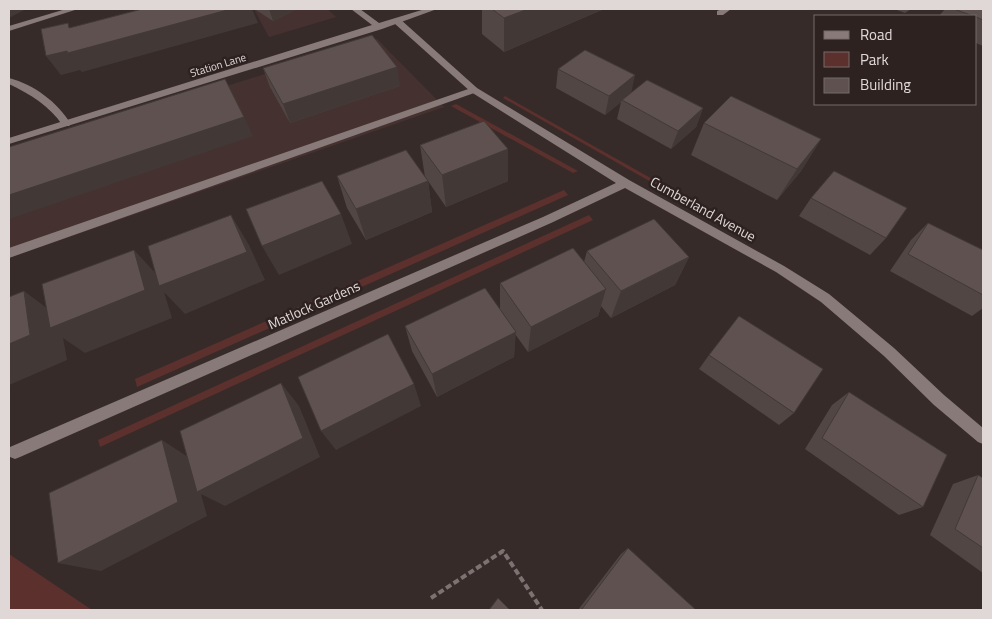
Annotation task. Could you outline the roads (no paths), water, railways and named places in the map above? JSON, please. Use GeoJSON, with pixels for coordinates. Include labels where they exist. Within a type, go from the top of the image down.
{"type":"FeatureCollection","features":[{"type":"Feature","properties":{"kind":"street"},"geometry":{"type":"LineString","coordinates":[[9,29],[74,9]]}},
{"type":"Feature","properties":{"kind":"street"},"geometry":{"type":"LineString","coordinates":[[355,9],[379,27]]}},
{"type":"Feature","properties":{"kind":"street","name":"Station Lane"},"geometry":{"type":"LineString","coordinates":[[9,141],[432,9]]}},
{"type":"Feature","properties":{"kind":"street","name":"Cumberland Avenue"},"geometry":{"type":"LineString","coordinates":[[397,21],[474,90],[624,183],[780,269],[825,298],[889,352],[939,400],[983,437]]}},
{"type":"Feature","properties":{"kind":"street"},"geometry":{"type":"LineString","coordinates":[[9,81],[43,98],[57,109],[66,124]]}},
{"type":"Feature","properties":{"kind":"street"},"geometry":{"type":"LineString","coordinates":[[9,253],[474,90]]}},
{"type":"Feature","properties":{"kind":"street","name":"Matlock Gardens"},"geometry":{"type":"LineString","coordinates":[[12,449],[546,220],[624,183]]}}]}
